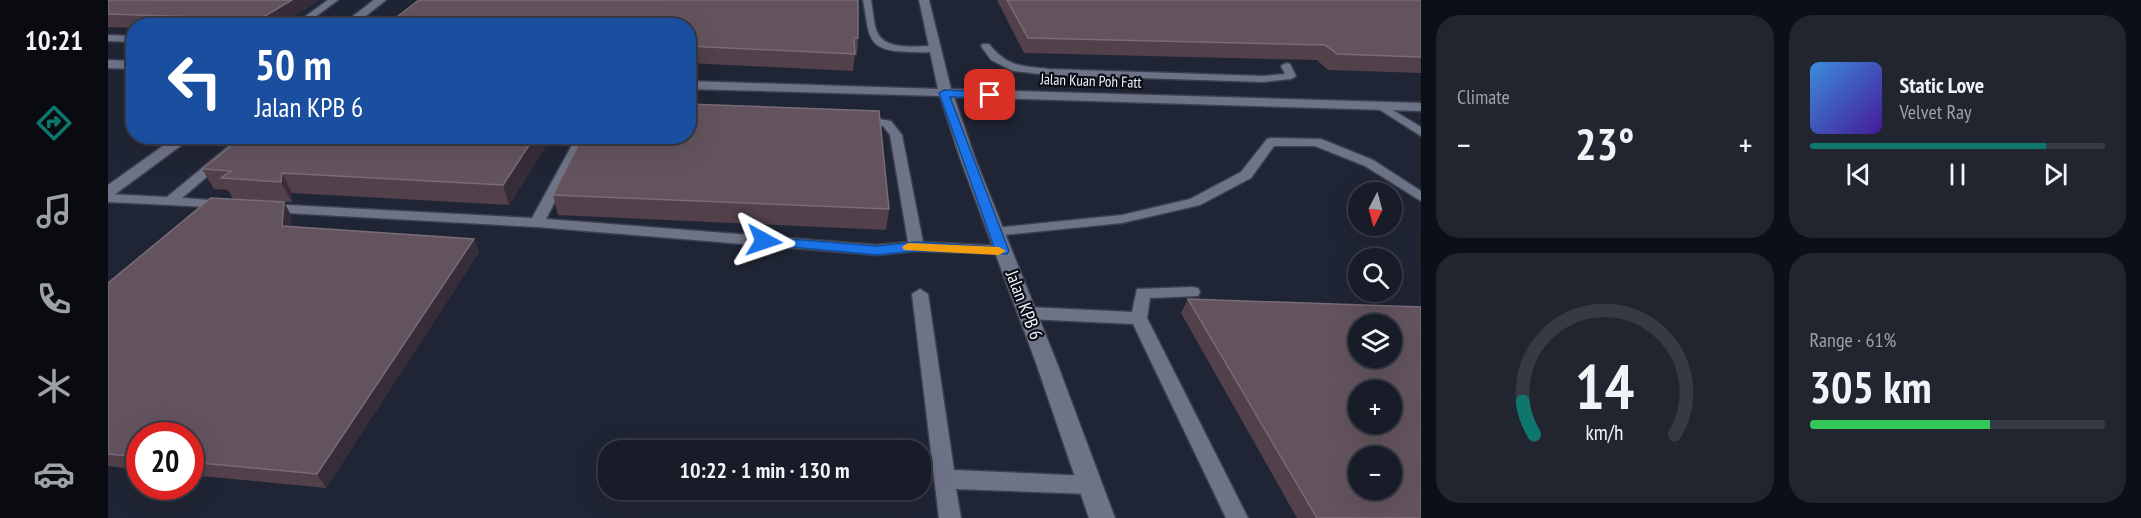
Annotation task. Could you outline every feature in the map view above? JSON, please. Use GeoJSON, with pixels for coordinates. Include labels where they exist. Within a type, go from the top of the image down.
{"type":"FeatureCollection","features":[{"type":"Feature","properties":{"kind":"street"},"geometry":{"type":"LineString","coordinates":[[356,18],[381,0]]}},
{"type":"Feature","properties":{"kind":"street","name":"Jalan KPB 6"},"geometry":{"type":"LineString","coordinates":[[924,0],[932,49],[944,93],[994,232],[1028,313],[1102,518]]}},
{"type":"Feature","properties":{"kind":"street"},"geometry":{"type":"LineString","coordinates":[[108,64],[126,65]]}},
{"type":"Feature","properties":{"kind":"street","name":"Jalan Kuan Poh Fatt"},"geometry":{"type":"LineString","coordinates":[[696,86],[1421,107]]}},
{"type":"Feature","properties":{"kind":"street"},"geometry":{"type":"LineString","coordinates":[[108,192],[176,144]]}},
{"type":"Feature","properties":{"kind":"lane"},"geometry":{"type":"LineString","coordinates":[[308,18],[334,0]]}},
{"type":"Feature","properties":{"kind":"lane"},"geometry":{"type":"LineString","coordinates":[[867,0],[872,30],[876,39],[884,46],[932,49]]}},
{"type":"Feature","properties":{"kind":"lane"},"geometry":{"type":"LineString","coordinates":[[108,38],[126,39]]}},
{"type":"Feature","properties":{"kind":"lane"},"geometry":{"type":"LineString","coordinates":[[986,46],[995,58],[1014,68],[1049,72],[1263,79],[1291,76],[1286,66]]}},
{"type":"Feature","properties":{"kind":"lane"},"geometry":{"type":"LineString","coordinates":[[1381,106],[1421,132]]}},
{"type":"Feature","properties":{"kind":"lane"},"geometry":{"type":"LineString","coordinates":[[841,118],[887,123],[896,135],[916,246]]}},
{"type":"Feature","properties":{"kind":"lane"},"geometry":{"type":"LineString","coordinates":[[994,232],[1122,219],[1195,202],[1246,175],[1271,142],[1317,142],[1370,163],[1421,197]]}},
{"type":"Feature","properties":{"kind":"lane"},"geometry":{"type":"LineString","coordinates":[[171,201],[239,144]]}},
{"type":"Feature","properties":{"kind":"lane"},"geometry":{"type":"LineString","coordinates":[[537,223],[579,144]]}},
{"type":"Feature","properties":{"kind":"lane"},"geometry":{"type":"LineString","coordinates":[[108,198],[537,223],[877,250],[916,246],[1003,251]]}},
{"type":"Feature","properties":{"kind":"lane"},"geometry":{"type":"LineString","coordinates":[[1192,292],[1143,293],[1139,318],[1237,518]]}},
{"type":"Feature","properties":{"kind":"lane"},"geometry":{"type":"LineString","coordinates":[[920,294],[950,518]]}},
{"type":"Feature","properties":{"kind":"lane"},"geometry":{"type":"LineString","coordinates":[[1028,313],[1139,318]]}},
{"type":"Feature","properties":{"kind":"lane"},"geometry":{"type":"LineString","coordinates":[[943,479],[1090,485]]}},
{"type":"Feature","properties":{"kind":"building"},"geometry":{"type":"Polygon","coordinates":[[[108,0],[292,0],[262,18],[108,14],[108,0]]]}},
{"type":"Feature","properties":{"kind":"building"},"geometry":{"type":"Polygon","coordinates":[[[419,0],[858,0],[858,38],[854,38],[855,54],[696,46],[696,18],[396,18],[419,0]]]}},
{"type":"Feature","properties":{"kind":"building"},"geometry":{"type":"Polygon","coordinates":[[[1007,0],[1421,0],[1421,57],[1337,54],[1325,45],[1028,38],[1007,0]]]}},
{"type":"Feature","properties":{"kind":"building"},"geometry":{"type":"Polygon","coordinates":[[[696,104],[879,111],[889,209],[553,195],[579,144],[696,144],[696,104]]]}},
{"type":"Feature","properties":{"kind":"building"},"geometry":{"type":"Polygon","coordinates":[[[234,144],[530,144],[503,185],[282,173],[281,182],[221,178],[231,171],[202,169],[234,144]]]}},
{"type":"Feature","properties":{"kind":"building"},"geometry":{"type":"Polygon","coordinates":[[[211,198],[284,202],[282,226],[474,239],[317,474],[204,463],[204,422],[126,422],[126,456],[108,454],[108,283],[211,198]]]}},
{"type":"Feature","properties":{"kind":"building"},"geometry":{"type":"Polygon","coordinates":[[[1188,299],[1421,307],[1421,518],[1317,518],[1188,299]]]}},
{"type":"Feature","properties":{"kind":"slow traffic"},"geometry":{"type":"LineString","coordinates":[[908,247],[999,251]]}},
{"type":"Feature","properties":{"kind":"route"},"geometry":{"type":"LineString","coordinates":[[764,241],[877,250],[916,246],[1003,251],[944,93],[990,95]]}}]}
